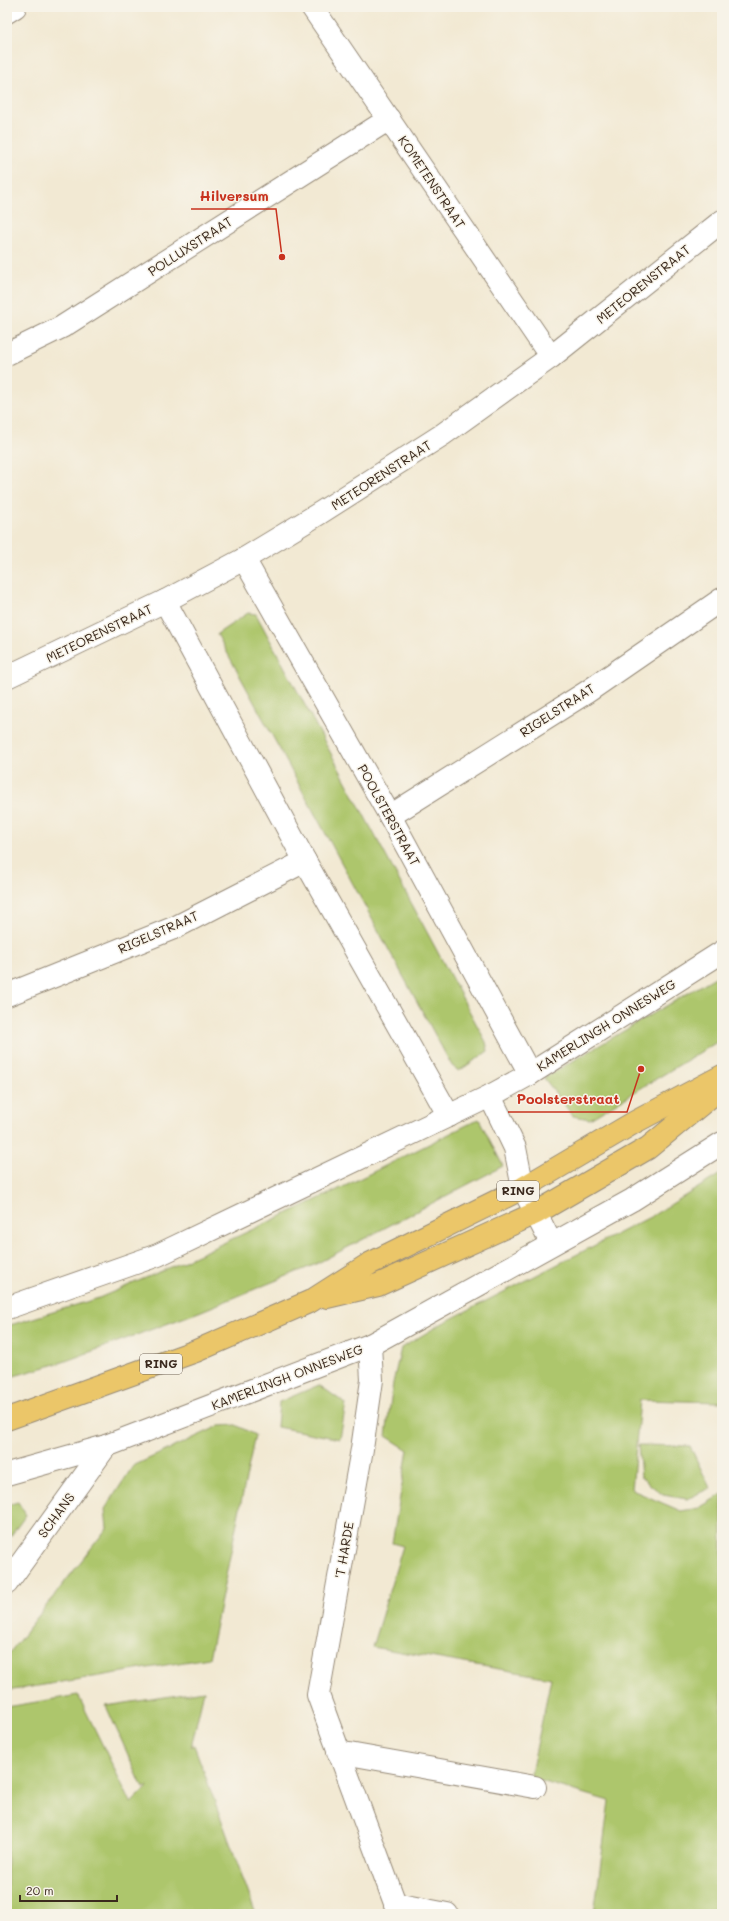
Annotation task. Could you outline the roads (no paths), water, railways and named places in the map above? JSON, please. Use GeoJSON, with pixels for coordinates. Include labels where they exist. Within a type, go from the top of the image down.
{"type":"FeatureCollection","features":[{"type":"Feature","properties":{"kind":"main road","name":"RING"},"geometry":{"type":"LineString","coordinates":[[7,1419],[196,1352],[311,1301],[369,1264],[523,1188],[635,1122],[722,1076]]}},
{"type":"Feature","properties":{"kind":"main road","name":"RING"},"geometry":{"type":"LineString","coordinates":[[311,1301],[378,1285],[536,1212],[648,1148],[722,1087]]}},
{"type":"Feature","properties":{"kind":"street"},"geometry":{"type":"LineString","coordinates":[[7,12],[14,7]]}},
{"type":"Feature","properties":{"kind":"street","name":"KOMETENSTRAAT"},"geometry":{"type":"LineString","coordinates":[[312,7],[551,357]]}},
{"type":"Feature","properties":{"kind":"street","name":"POLLUXSTRAAT"},"geometry":{"type":"LineString","coordinates":[[7,354],[62,327],[389,119]]}},
{"type":"Feature","properties":{"kind":"street","name":"METEORENSTRAAT"},"geometry":{"type":"LineString","coordinates":[[7,677],[165,601],[244,559],[320,513],[442,435],[551,357],[722,221]]}},
{"type":"Feature","properties":{"kind":"street","name":"POOLSTERSTRAAT"},"geometry":{"type":"LineString","coordinates":[[244,559],[390,816],[530,1074]]}},
{"type":"Feature","properties":{"kind":"street","name":"RIGELSTRAAT"},"geometry":{"type":"LineString","coordinates":[[390,816],[587,692],[722,599]]}},
{"type":"Feature","properties":{"kind":"street"},"geometry":{"type":"LineString","coordinates":[[165,601],[305,861],[449,1116]]}},
{"type":"Feature","properties":{"kind":"street","name":"RIGELSTRAAT"},"geometry":{"type":"LineString","coordinates":[[7,995],[176,927],[305,861]]}},
{"type":"Feature","properties":{"kind":"street","name":"KAMERLINGH ONNESWEG"},"geometry":{"type":"LineString","coordinates":[[7,1308],[158,1255],[490,1096],[530,1074],[722,952]]}},
{"type":"Feature","properties":{"kind":"street"},"geometry":{"type":"LineString","coordinates":[[490,1096],[515,1148],[523,1188],[551,1243]]}},
{"type":"Feature","properties":{"kind":"street","name":"KAMERLINGH ONNESWEG"},"geometry":{"type":"LineString","coordinates":[[7,1474],[106,1446],[370,1345],[551,1243],[632,1200],[722,1143]]}},
{"type":"Feature","properties":{"kind":"street","name":"'T HARDE"},"geometry":{"type":"LineString","coordinates":[[370,1345],[372,1380],[362,1449],[318,1695],[397,1909],[447,1914]]}},
{"type":"Feature","properties":{"kind":"street","name":"SCHANS"},"geometry":{"type":"LineString","coordinates":[[7,1583],[106,1446]]}},
{"type":"Feature","properties":{"kind":"street"},"geometry":{"type":"LineString","coordinates":[[338,1752],[535,1787]]}},
{"type":"Feature","properties":{"kind":"place","name":"Hilversum"},"geometry":{"type":"Point","coordinates":[282,257]}},
{"type":"Feature","properties":{"kind":"place","name":"Poolsterstraat"},"geometry":{"type":"Point","coordinates":[641,1069]}}]}
